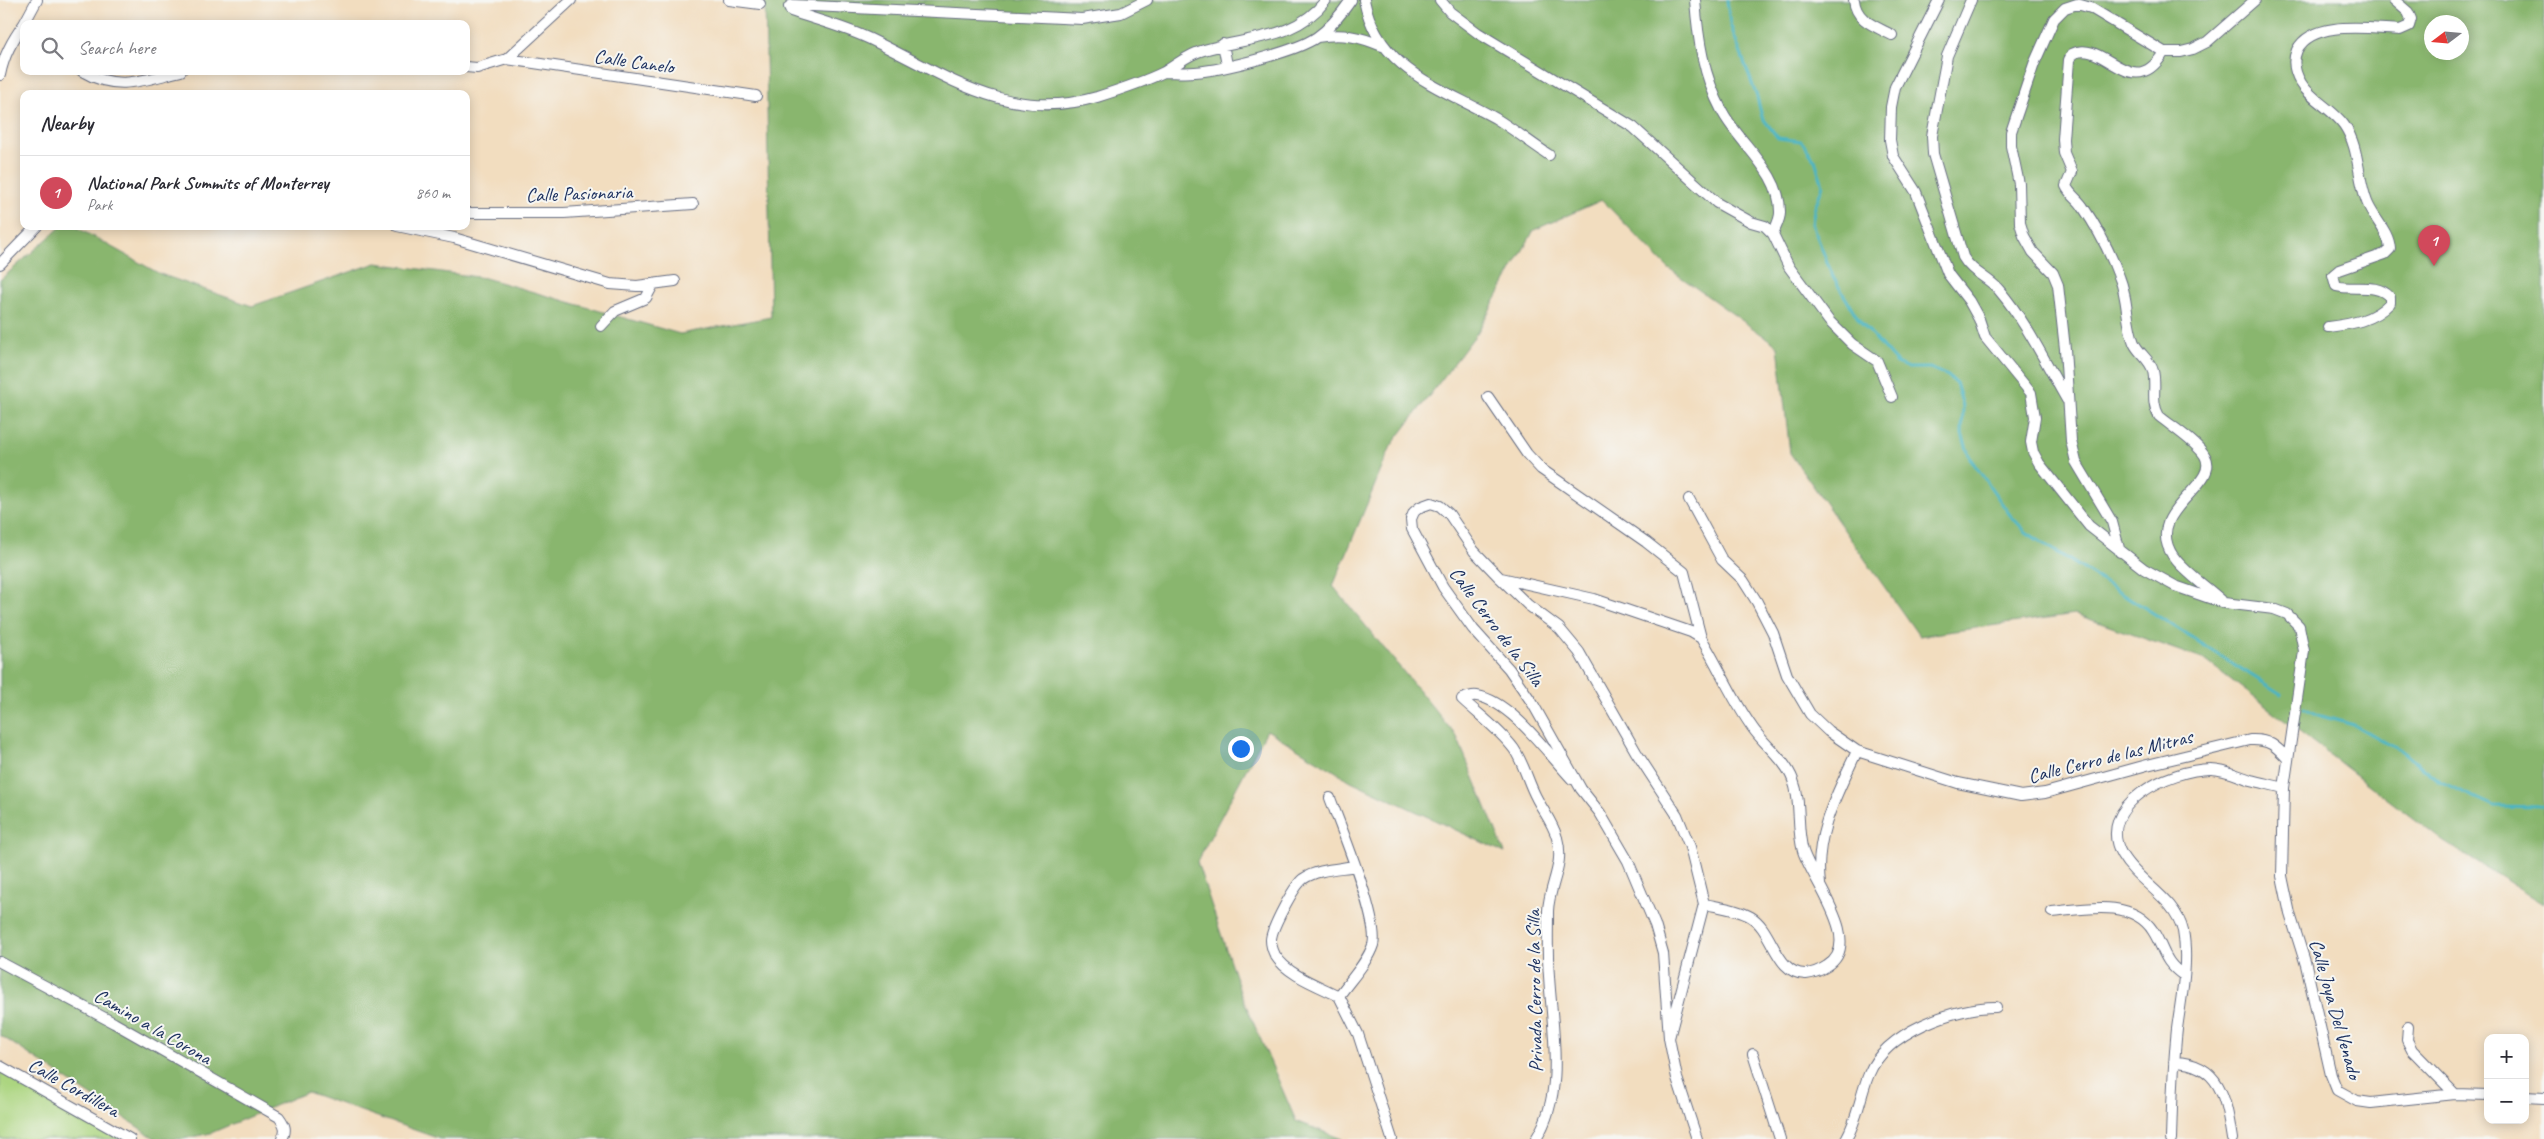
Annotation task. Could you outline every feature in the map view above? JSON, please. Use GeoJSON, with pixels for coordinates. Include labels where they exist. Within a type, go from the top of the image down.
{"type":"FeatureCollection","features":[{"type":"Feature","properties":{"kind":"street"},"geometry":{"type":"LineString","coordinates":[[27,20],[37,0]]}},
{"type":"Feature","properties":{"kind":"street"},"geometry":{"type":"LineString","coordinates":[[470,67],[477,68],[506,59],[571,0]]}},
{"type":"Feature","properties":{"kind":"street"},"geometry":{"type":"LineString","coordinates":[[729,0],[760,4]]}},
{"type":"Feature","properties":{"kind":"street"},"geometry":{"type":"LineString","coordinates":[[1147,0],[1121,13],[1082,19],[792,5],[788,7],[791,11],[867,38],[973,90],[1014,103],[1051,106],[1096,97],[1164,72],[1192,53],[1223,44],[1266,38],[1294,27],[1317,13],[1326,0]]}},
{"type":"Feature","properties":{"kind":"street"},"geometry":{"type":"LineString","coordinates":[[1164,72],[1196,72],[1270,56],[1297,47],[1317,37],[1343,11],[1350,0]]}},
{"type":"Feature","properties":{"kind":"street"},"geometry":{"type":"LineString","coordinates":[[1364,0],[1373,29],[1382,46],[1404,68],[1496,119],[1549,155]]}},
{"type":"Feature","properties":{"kind":"street"},"geometry":{"type":"LineString","coordinates":[[1440,0],[1450,12],[1478,33],[1633,127],[1717,204],[1750,222],[1765,226],[1773,234],[1789,267],[1830,321],[1852,344],[1877,362],[1892,397]]}},
{"type":"Feature","properties":{"kind":"street"},"geometry":{"type":"LineString","coordinates":[[1695,0],[1705,73],[1722,112],[1760,162],[1779,202],[1780,214],[1773,234]]}},
{"type":"Feature","properties":{"kind":"street"},"geometry":{"type":"LineString","coordinates":[[1854,0],[1855,9],[1862,20],[1892,35]]}},
{"type":"Feature","properties":{"kind":"street"},"geometry":{"type":"LineString","coordinates":[[1940,0],[1895,87],[1891,107],[1890,132],[1893,156],[1916,192],[1948,274],[1970,301],[1980,319],[1985,337],[2031,394],[2035,417],[2031,442],[2033,452],[2039,463],[2089,526],[2120,552],[2175,586],[2224,602],[2274,609],[2287,614],[2299,626],[2304,651],[2284,788],[2226,771],[2212,769],[2194,771],[2162,779],[2145,790],[2118,816],[2114,830],[2116,843],[2123,856],[2175,910],[2183,930],[2183,975],[2174,1062],[2171,1139]]}},
{"type":"Feature","properties":{"kind":"street"},"geometry":{"type":"LineString","coordinates":[[1971,0],[1947,56],[1932,136],[1933,154],[1963,256],[1969,268],[1998,289],[2025,327],[2068,403]]}},
{"type":"Feature","properties":{"kind":"street"},"geometry":{"type":"LineString","coordinates":[[2120,552],[2112,522],[2076,462],[2070,441],[2058,285],[2045,262],[2033,252],[2024,236],[2020,223],[2019,184],[2011,146],[2011,132],[2014,119],[2054,19],[2065,8],[2077,4],[2091,8],[2164,52],[2187,51],[2207,42],[2255,0]]}},
{"type":"Feature","properties":{"kind":"street"},"geometry":{"type":"LineString","coordinates":[[2328,327],[2360,322],[2385,309],[2390,303],[2390,297],[2384,291],[2374,288],[2342,288],[2336,286],[2333,281],[2333,275],[2339,270],[2385,254],[2390,249],[2389,240],[2373,216],[2366,200],[2352,138],[2344,124],[2302,84],[2294,68],[2295,54],[2301,43],[2318,33],[2337,28],[2400,30],[2408,26],[2411,19],[2408,12],[2394,0]]}},
{"type":"Feature","properties":{"kind":"street"},"geometry":{"type":"LineString","coordinates":[[0,75],[11,42],[20,31]]}},
{"type":"Feature","properties":{"kind":"street"},"geometry":{"type":"LineString","coordinates":[[1317,37],[1338,34],[1354,36],[1382,46]]}},
{"type":"Feature","properties":{"kind":"street"},"geometry":{"type":"LineString","coordinates":[[1266,38],[1270,56]]}},
{"type":"Feature","properties":{"kind":"street"},"geometry":{"type":"LineString","coordinates":[[1223,44],[1227,66]]}},
{"type":"Feature","properties":{"kind":"street"},"geometry":{"type":"LineString","coordinates":[[2164,52],[2151,69],[2139,72],[2118,68],[2092,52],[2083,50],[2072,54],[2067,74],[2063,139],[2064,153],[2072,172],[2066,186],[2068,192],[2081,204],[2093,222],[2120,279],[2127,301],[2134,342],[2140,352],[2150,361],[2153,371],[2154,407],[2158,416],[2206,456],[2207,467],[2203,478],[2167,523],[2166,538],[2172,555],[2187,572],[2224,602]]}},
{"type":"Feature","properties":{"kind":"street","name":"Calle Canelo"},"geometry":{"type":"LineString","coordinates":[[506,59],[756,96]]}},
{"type":"Feature","properties":{"kind":"street"},"geometry":{"type":"LineString","coordinates":[[90,75],[102,81],[121,84],[163,75]]}},
{"type":"Feature","properties":{"kind":"street","name":"Calle Pasionaria"},"geometry":{"type":"LineString","coordinates":[[470,212],[564,213],[694,204]]}},
{"type":"Feature","properties":{"kind":"street"},"geometry":{"type":"LineString","coordinates":[[0,264],[33,230]]}},
{"type":"Feature","properties":{"kind":"street"},"geometry":{"type":"LineString","coordinates":[[417,230],[454,238],[610,284],[637,286],[675,281]]}},
{"type":"Feature","properties":{"kind":"street"},"geometry":{"type":"LineString","coordinates":[[601,326],[615,311],[646,298],[653,285]]}},
{"type":"Feature","properties":{"kind":"street"},"geometry":{"type":"LineString","coordinates":[[1488,397],[1527,454],[1541,469],[1646,542],[1684,572],[1701,638],[1751,726],[1782,763],[1793,780],[1798,798],[1803,850],[1821,890],[1836,917],[1841,933],[1840,950],[1834,962],[1820,970],[1806,974],[1794,972],[1781,960],[1763,927],[1750,917],[1704,904],[1669,1038]]}},
{"type":"Feature","properties":{"kind":"street","name":"Calle Cerro de las Mitras"},"geometry":{"type":"LineString","coordinates":[[1689,499],[1722,560],[1743,580],[1757,602],[1772,633],[1787,675],[1810,714],[1828,731],[1857,751],[1958,783],[2021,796],[2045,794],[2147,765],[2250,740],[2264,739],[2273,743],[2288,760]]}},
{"type":"Feature","properties":{"kind":"street","name":"Calle Cerro de la Silla"},"geometry":{"type":"LineString","coordinates":[[1697,1139],[1677,1078],[1669,1038],[1663,953],[1655,925],[1628,861],[1600,813],[1581,789],[1533,704],[1509,669],[1473,629],[1443,587],[1412,529],[1411,519],[1414,512],[1420,507],[1431,503],[1440,506],[1449,514],[1474,551],[1528,605],[1559,628],[1579,652],[1636,752],[1677,815],[1690,846],[1704,904]]}},
{"type":"Feature","properties":{"kind":"street"},"geometry":{"type":"LineString","coordinates":[[1500,578],[1594,599],[1691,632],[1701,638]]}},
{"type":"Feature","properties":{"kind":"street","name":"Privada Cerro de la Silla"},"geometry":{"type":"LineString","coordinates":[[1536,1139],[1543,1127],[1551,1100],[1555,1066],[1548,974],[1548,908],[1559,869],[1561,851],[1551,823],[1537,799],[1514,750],[1500,734],[1462,699],[1479,696],[1502,707],[1522,724],[1581,789]]}},
{"type":"Feature","properties":{"kind":"street"},"geometry":{"type":"LineString","coordinates":[[1821,890],[1818,868],[1820,840],[1830,808],[1857,751]]}},
{"type":"Feature","properties":{"kind":"street","name":"Calle Joya Del Venado"},"geometry":{"type":"LineString","coordinates":[[2284,788],[2282,876],[2285,895],[2306,965],[2332,1075],[2338,1090],[2357,1101],[2371,1103],[2455,1094],[2484,1095]]}},
{"type":"Feature","properties":{"kind":"street"},"geometry":{"type":"LineString","coordinates":[[1330,798],[1355,866],[1374,929],[1373,944],[1368,956],[1339,996]]}},
{"type":"Feature","properties":{"kind":"street"},"geometry":{"type":"LineString","coordinates":[[1355,866],[1313,874],[1302,880],[1273,929],[1271,940],[1274,953],[1282,964],[1339,996],[1358,1034],[1392,1139]]}},
{"type":"Feature","properties":{"kind":"street"},"geometry":{"type":"LineString","coordinates":[[2052,912],[2106,907],[2129,911],[2152,930],[2166,961],[2183,975]]}},
{"type":"Feature","properties":{"kind":"street","name":"Camino a la Corona"},"geometry":{"type":"LineString","coordinates":[[0,962],[279,1117],[285,1126],[285,1134],[282,1139]]}},
{"type":"Feature","properties":{"kind":"street"},"geometry":{"type":"LineString","coordinates":[[1846,1139],[1852,1128],[1869,1073],[1883,1051],[1923,1025],[1974,1007],[1996,1007]]}},
{"type":"Feature","properties":{"kind":"street"},"geometry":{"type":"LineString","coordinates":[[2408,1027],[2407,1040],[2412,1050],[2455,1094]]}},
{"type":"Feature","properties":{"kind":"street"},"geometry":{"type":"LineString","coordinates":[[1753,1054],[1780,1139]]}},
{"type":"Feature","properties":{"kind":"street"},"geometry":{"type":"LineString","coordinates":[[2174,1062],[2189,1063],[2202,1067],[2219,1085],[2229,1119],[2232,1139]]}},
{"type":"Feature","properties":{"kind":"street","name":"Calle Cordillera"},"geometry":{"type":"LineString","coordinates":[[0,1066],[130,1139]]}},
{"type":"Feature","properties":{"kind":"street"},"geometry":{"type":"LineString","coordinates":[[2529,1097],[2544,1098]]}},
{"type":"Feature","properties":{"kind":"green space"},"geometry":{"type":"Polygon","coordinates":[[[765,0],[2544,0],[2544,904],[2444,842],[2205,660],[2075,614],[1919,636],[1790,453],[1778,346],[1668,268],[1602,200],[1534,230],[1477,333],[1391,446],[1333,586],[1457,737],[1505,853],[1351,781],[1267,730],[1197,862],[1241,994],[1296,1121],[1342,1139],[440,1139],[307,1092],[211,1133],[183,1139],[156,1139],[0,1035],[0,280],[57,230],[81,230],[160,274],[252,306],[376,263],[485,278],[680,334],[771,317],[765,0]]]}},
{"type":"Feature","properties":{"kind":"green space"},"geometry":{"type":"Polygon","coordinates":[[[0,1069],[122,1139],[0,1139],[0,1069]]]}},
{"type":"Feature","properties":{"kind":"waterway"},"geometry":{"type":"LineString","coordinates":[[1727,0],[1730,24],[1757,97],[1762,117],[1778,138],[1801,141],[1815,160],[1823,185],[1814,210],[1812,224],[1833,277],[1859,320],[1897,363],[1908,368],[1930,368],[1948,376],[1956,383],[1963,406],[1962,434],[1970,458],[2010,515],[2026,532],[2044,544],[2281,694]]}},
{"type":"Feature","properties":{"kind":"waterway"},"geometry":{"type":"LineString","coordinates":[[2304,708],[2321,716],[2354,725],[2403,752],[2439,781],[2494,806],[2544,807]]}},
{"type":"Feature","properties":{"kind":"place","name":"National Park Summits of Monterrey"},"geometry":{"type":"Point","coordinates":[2434,266]}}]}
